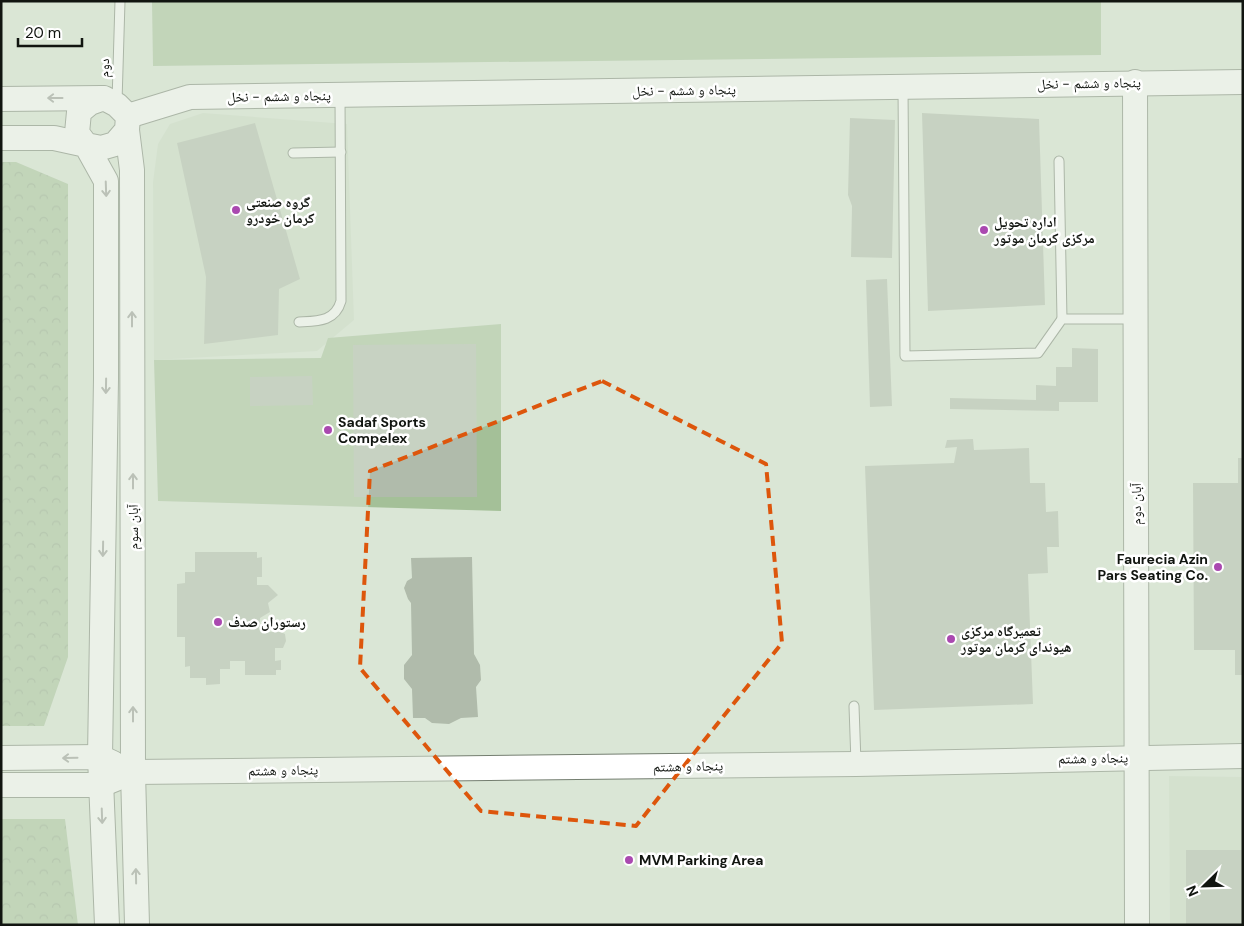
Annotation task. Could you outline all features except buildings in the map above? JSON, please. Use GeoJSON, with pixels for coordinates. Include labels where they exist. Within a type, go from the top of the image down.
{"type":"FeatureCollection","features":[{"type":"Feature","properties":{"kind":"street","name":"پنجاه و ششم - نخل"},"geometry":{"type":"LineString","coordinates":[[1,99],[119,112],[190,97],[1135,82],[1243,82]]}},
{"type":"Feature","properties":{"kind":"street","name":"آبان دوم"},"geometry":{"type":"LineString","coordinates":[[1135,82],[1137,925]]}},
{"type":"Feature","properties":{"kind":"street"},"geometry":{"type":"LineString","coordinates":[[1,138],[54,138],[86,145],[101,148],[115,144],[119,112],[90,102],[79,112],[77,133],[86,145],[106,181],[106,379],[100,757],[107,925]]}},
{"type":"Feature","properties":{"kind":"street","name":"آبان سوم"},"geometry":{"type":"LineString","coordinates":[[119,112],[132,170],[133,772],[137,925]]}},
{"type":"Feature","properties":{"kind":"street","name":"پنجاه و هشتم"},"geometry":{"type":"LineString","coordinates":[[1,786],[101,785],[133,772],[856,764],[1243,756]]}},
{"type":"Feature","properties":{"kind":"street","name":"پنجاه و هشتم"},"geometry":{"type":"LineString","coordinates":[[1,758],[100,757],[133,772]]}},
{"type":"Feature","properties":{"kind":"lane","name":"دوم"},"geometry":{"type":"LineString","coordinates":[[119,112],[120,1]]}},
{"type":"Feature","properties":{"kind":"lane"},"geometry":{"type":"LineString","coordinates":[[903,86],[904,356],[1038,353],[1062,319],[1059,160]]}},
{"type":"Feature","properties":{"kind":"lane"},"geometry":{"type":"LineString","coordinates":[[299,322],[324,320],[333,316],[339,308],[341,301],[340,95]]}},
{"type":"Feature","properties":{"kind":"lane"},"geometry":{"type":"LineString","coordinates":[[294,153],[341,152]]}},
{"type":"Feature","properties":{"kind":"lane"},"geometry":{"type":"LineString","coordinates":[[1062,319],[1135,319]]}},
{"type":"Feature","properties":{"kind":"lane"},"geometry":{"type":"LineString","coordinates":[[854,706],[856,764]]}},
{"type":"Feature","properties":{"kind":"highlighted area"},"geometry":{"type":"Polygon","coordinates":[[[602,381],[766,464],[782,643],[636,826],[481,811],[360,668],[370,471],[602,381]]]}},
{"type":"Feature","properties":{"kind":"shaded area"},"geometry":{"type":"Polygon","coordinates":[[[203,113],[347,124],[354,320],[317,351],[154,360],[153,182],[158,144],[170,124],[203,113]]]}},
{"type":"Feature","properties":{"kind":"shaded area"},"geometry":{"type":"Polygon","coordinates":[[[1169,776],[1243,777],[1243,925],[1170,925],[1169,776]]]}},
{"type":"Feature","properties":{"kind":"green space"},"geometry":{"type":"Polygon","coordinates":[[[152,1],[1101,1],[1101,55],[153,66],[152,1]]]}},
{"type":"Feature","properties":{"kind":"green space"},"geometry":{"type":"Polygon","coordinates":[[[1,162],[16,162],[68,184],[68,657],[44,726],[1,726],[1,162]]]}},
{"type":"Feature","properties":{"kind":"green space","name":"Sadaf Sports Compelex"},"geometry":{"type":"Polygon","coordinates":[[[501,324],[501,511],[158,501],[154,360],[321,358],[328,338],[501,324]]]}},
{"type":"Feature","properties":{"kind":"green space"},"geometry":{"type":"Polygon","coordinates":[[[1,819],[65,819],[78,925],[1,925],[1,819]]]}},
{"type":"Feature","properties":{"kind":"place","name":"گروه صنعتی کرمان خودرو"},"geometry":{"type":"Point","coordinates":[236,210]}},
{"type":"Feature","properties":{"kind":"place","name":"اداره تحویل مرکزی کرمان موتور"},"geometry":{"type":"Point","coordinates":[984,230]}},
{"type":"Feature","properties":{"kind":"place","name":"Sadaf Sports Compelex"},"geometry":{"type":"Point","coordinates":[328,430]}},
{"type":"Feature","properties":{"kind":"place","name":"Faurecia Azin Pars Seating Co."},"geometry":{"type":"Point","coordinates":[1218,567]}},
{"type":"Feature","properties":{"kind":"place","name":"رستوران صدف"},"geometry":{"type":"Point","coordinates":[218,622]}},
{"type":"Feature","properties":{"kind":"place","name":"تعمیرگاه مرکزی هیوندای کرمان موتور"},"geometry":{"type":"Point","coordinates":[951,639]}},
{"type":"Feature","properties":{"kind":"place","name":"MVM Parking Area"},"geometry":{"type":"Point","coordinates":[629,860]}}]}
